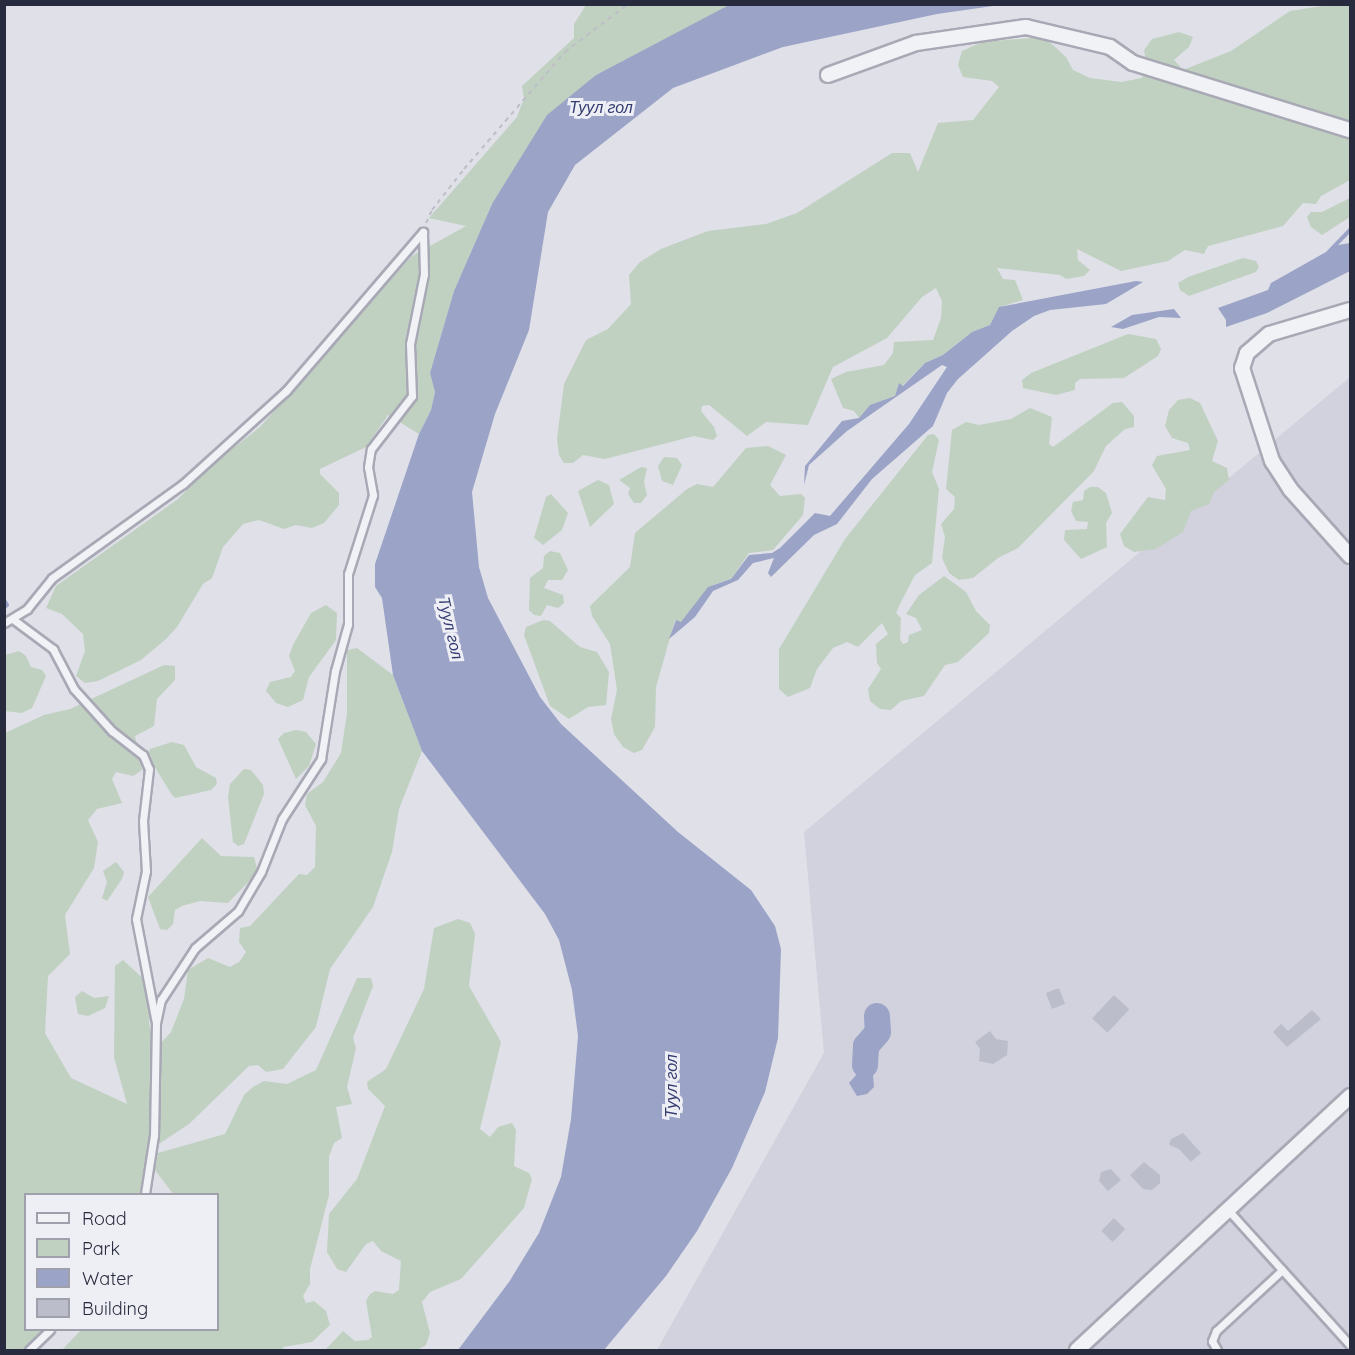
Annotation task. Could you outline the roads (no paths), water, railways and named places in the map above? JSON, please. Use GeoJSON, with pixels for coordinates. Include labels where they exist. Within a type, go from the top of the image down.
{"type":"FeatureCollection","features":[{"type":"Feature","properties":{"kind":"street"},"geometry":{"type":"LineString","coordinates":[[828,75],[916,43],[1026,27],[1110,47],[1133,63],[1164,74],[1350,130]]}},
{"type":"Feature","properties":{"kind":"street"},"geometry":{"type":"LineString","coordinates":[[1350,310],[1269,334],[1247,353],[1242,368],[1272,461],[1297,498],[1350,556]]}},
{"type":"Feature","properties":{"kind":"street"},"geometry":{"type":"LineString","coordinates":[[1077,1350],[1350,1096]]}},
{"type":"Feature","properties":{"kind":"lane"},"geometry":{"type":"LineString","coordinates":[[4,623],[14,620],[52,578],[183,484],[286,391],[423,232],[424,274],[410,344],[412,396],[371,449],[368,467],[373,495],[348,574],[348,624],[335,671],[321,759],[282,819],[261,872],[238,911],[195,948],[161,1000],[156,1023],[154,1135],[145,1193]]}},
{"type":"Feature","properties":{"kind":"lane"},"geometry":{"type":"LineString","coordinates":[[14,620],[53,649],[74,689],[112,730],[143,755],[149,769],[143,821],[146,871],[136,919],[156,1023]]}},
{"type":"Feature","properties":{"kind":"lane"},"geometry":{"type":"LineString","coordinates":[[1229,1211],[1350,1345]]}},
{"type":"Feature","properties":{"kind":"lane"},"geometry":{"type":"LineString","coordinates":[[1217,1350],[1212,1341],[1216,1331],[1282,1270]]}},
{"type":"Feature","properties":{"kind":"lane"},"geometry":{"type":"LineString","coordinates":[[29,1350],[48,1331]]}},
{"type":"Feature","properties":{"kind":"water","name":"Туул гол"},"geometry":{"type":"Polygon","coordinates":[[[731,4],[1000,5],[937,14],[783,47],[673,88],[575,165],[548,212],[529,330],[495,414],[472,492],[479,567],[488,598],[540,697],[561,724],[678,832],[751,890],[775,926],[781,949],[778,1038],[765,1092],[732,1168],[697,1231],[666,1276],[604,1350],[458,1350],[509,1282],[539,1233],[561,1177],[571,1119],[578,1036],[572,990],[559,940],[545,914],[422,751],[393,675],[382,598],[375,587],[375,564],[419,434],[431,410],[435,392],[430,373],[454,291],[492,204],[547,115],[596,75],[731,4]]]}},
{"type":"Feature","properties":{"kind":"water"},"geometry":{"type":"Polygon","coordinates":[[[1350,227],[1350,233],[1338,245],[1350,243],[1350,271],[1267,313],[1226,327],[1226,320],[1218,308],[1268,290],[1271,283],[1326,252],[1350,227]]]}},
{"type":"Feature","properties":{"kind":"water"},"geometry":{"type":"Polygon","coordinates":[[[1136,281],[1143,282],[1106,304],[1050,310],[1034,316],[1012,331],[958,379],[947,393],[933,426],[872,479],[837,524],[814,535],[771,577],[768,573],[774,558],[753,563],[738,580],[713,591],[695,617],[669,639],[676,620],[681,622],[708,587],[731,579],[749,555],[772,553],[780,548],[815,513],[830,516],[909,424],[947,367],[942,365],[847,431],[809,465],[804,485],[805,466],[842,421],[859,418],[870,405],[895,396],[899,383],[903,386],[925,363],[943,355],[972,332],[990,325],[999,307],[1136,281]]]}},
{"type":"Feature","properties":{"kind":"water"},"geometry":{"type":"Polygon","coordinates":[[[1174,309],[1181,318],[1159,317],[1123,329],[1111,327],[1132,315],[1174,309]]]}},
{"type":"Feature","properties":{"kind":"water"},"geometry":{"type":"Polygon","coordinates":[[[865,1065],[873,1075],[874,1087],[867,1094],[857,1096],[849,1083],[865,1065]]]}},
{"type":"Feature","properties":{"kind":"waterway"},"geometry":{"type":"LineString","coordinates":[[865,1065],[866,1046],[878,1032],[877,1016]]}}]}
